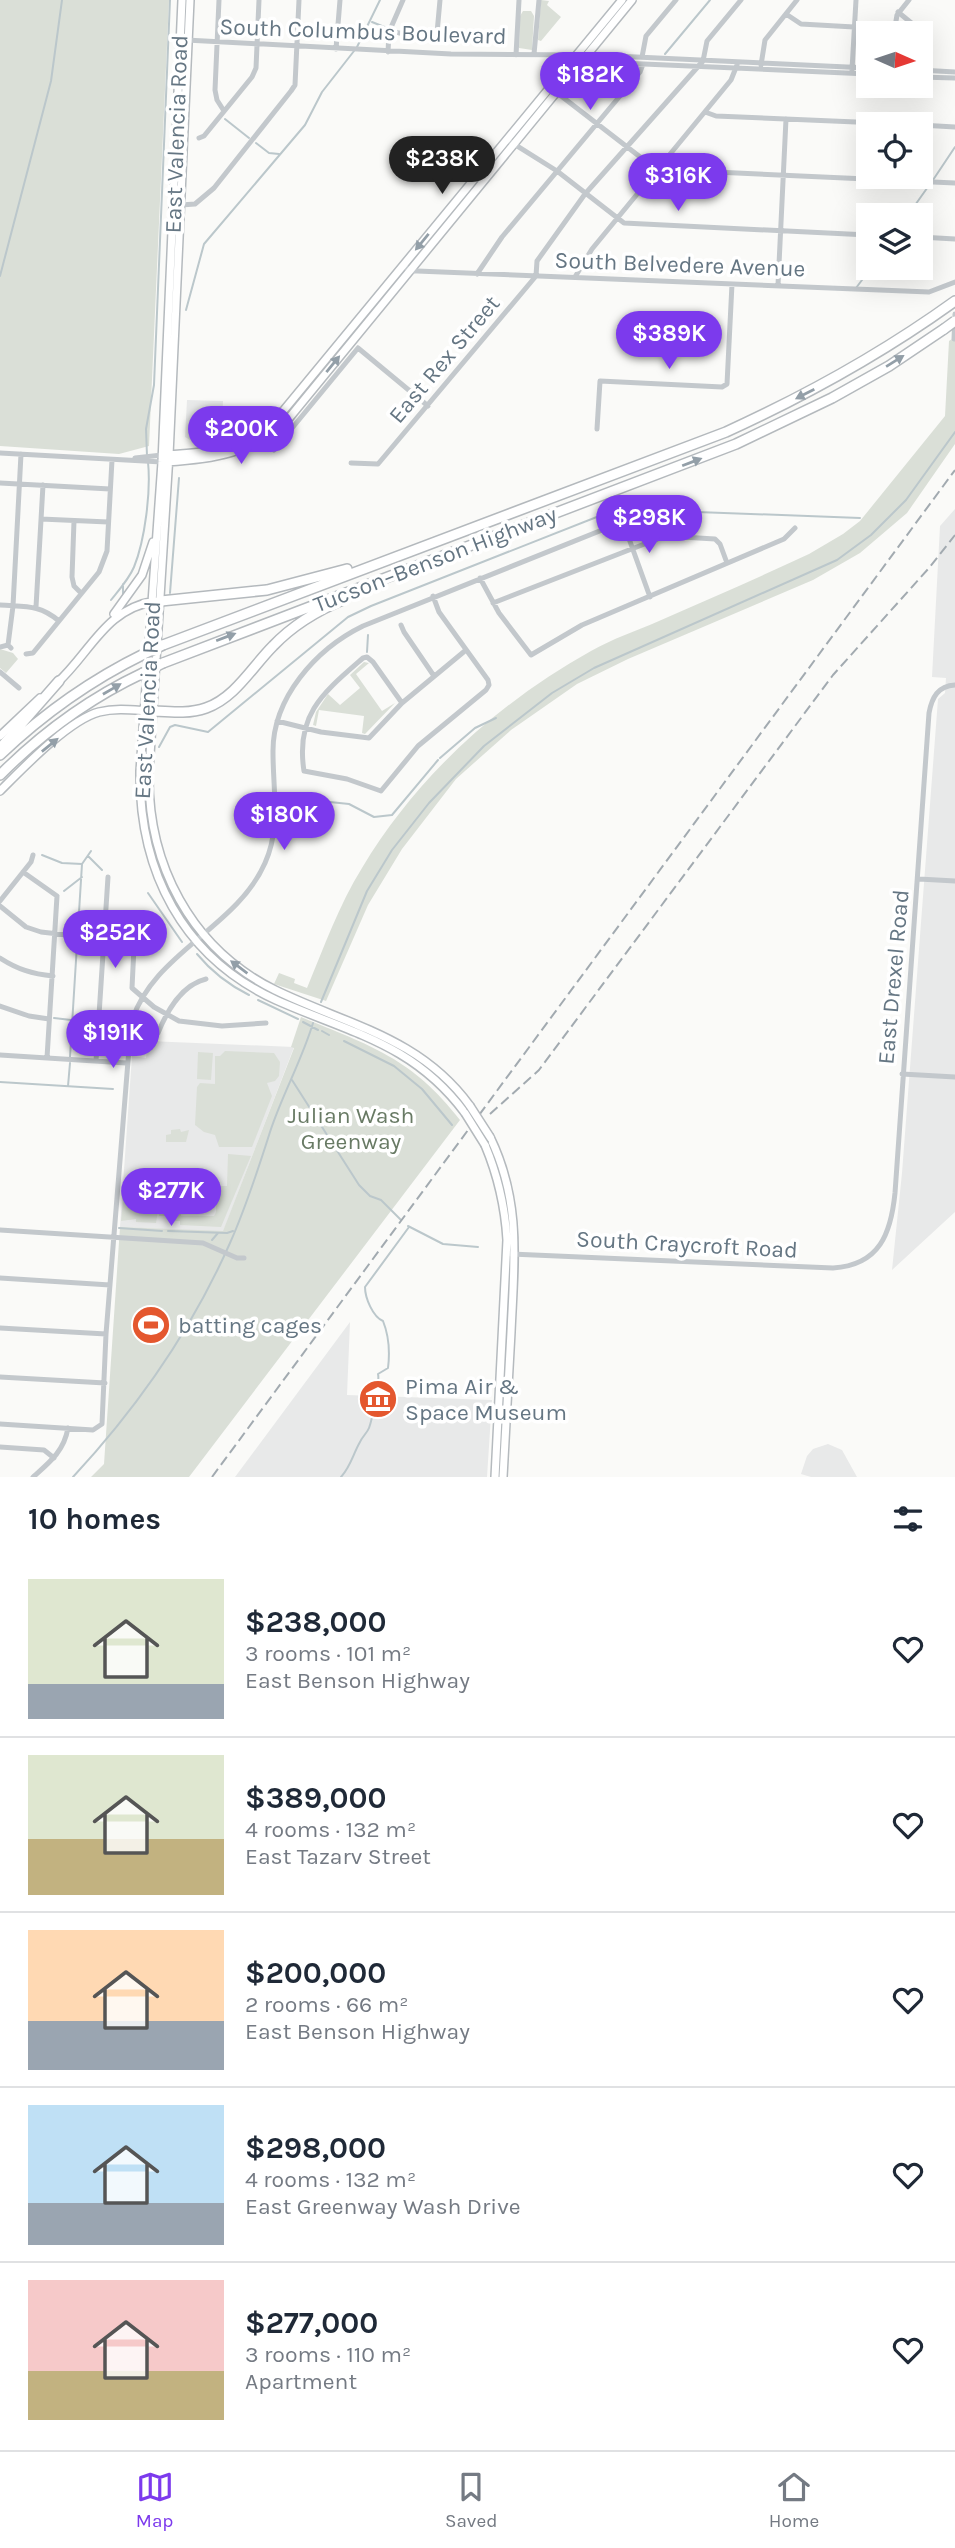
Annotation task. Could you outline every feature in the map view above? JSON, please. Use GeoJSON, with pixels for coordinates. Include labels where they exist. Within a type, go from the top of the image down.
{"type":"FeatureCollection","features":[{"type":"Feature","properties":{"kind":"highway","name":"Tucson–Benson Highway"},"geometry":{"type":"LineString","coordinates":[[0,755],[39,720],[71,697],[144,654],[699,442],[771,411],[857,366],[955,301]]}},
{"type":"Feature","properties":{"kind":"highway","name":"Tucson–Benson Highway"},"geometry":{"type":"LineString","coordinates":[[0,775],[62,722],[109,691],[163,663],[711,455],[774,428],[871,376],[955,321]]}},
{"type":"Feature","properties":{"kind":"highway"},"geometry":{"type":"LineString","coordinates":[[149,711],[192,712],[218,703],[231,693],[280,639],[313,614],[515,529]]}},
{"type":"Feature","properties":{"kind":"highway"},"geometry":{"type":"LineString","coordinates":[[157,601],[227,596],[282,587],[419,548]]}},
{"type":"Feature","properties":{"kind":"highway"},"geometry":{"type":"LineString","coordinates":[[0,748],[59,681]]}},
{"type":"Feature","properties":{"kind":"main road","name":"East Valencia Road"},"geometry":{"type":"LineString","coordinates":[[182,0],[184,40],[181,205],[157,601],[140,789],[147,845],[168,901],[197,942],[223,967],[257,990],[379,1041],[407,1056],[468,1109],[499,1182],[511,1254],[503,1477]]}},
{"type":"Feature","properties":{"kind":"main road","name":"East Valencia Road"},"geometry":{"type":"LineString","coordinates":[[157,601],[158,510],[166,458],[184,40],[190,0]]}},
{"type":"Feature","properties":{"kind":"main road"},"geometry":{"type":"LineString","coordinates":[[351,342],[403,265],[622,0]]}},
{"type":"Feature","properties":{"kind":"main road"},"geometry":{"type":"LineString","coordinates":[[166,458],[221,449],[254,436],[284,410],[351,342],[632,0]]}},
{"type":"Feature","properties":{"kind":"main road"},"geometry":{"type":"LineString","coordinates":[[97,637],[142,575],[151,551],[158,510]]}},
{"type":"Feature","properties":{"kind":"main road"},"geometry":{"type":"LineString","coordinates":[[0,736],[59,681],[123,611],[157,601]]}},
{"type":"Feature","properties":{"kind":"main road"},"geometry":{"type":"LineString","coordinates":[[0,791],[37,755],[86,718],[109,710],[149,711]]}},
{"type":"Feature","properties":{"kind":"main road","name":"East Valencia Road"},"geometry":{"type":"LineString","coordinates":[[149,711],[148,788],[153,833],[174,890],[204,935],[234,963],[267,985],[374,1031],[412,1051],[446,1078],[490,1137],[509,1190],[514,1214],[495,1477]]}},
{"type":"Feature","properties":{"kind":"street"},"geometry":{"type":"LineString","coordinates":[[219,0],[215,95],[225,111]]}},
{"type":"Feature","properties":{"kind":"street"},"geometry":{"type":"LineString","coordinates":[[198,138],[204,136],[225,111],[256,68],[259,0]]}},
{"type":"Feature","properties":{"kind":"street"},"geometry":{"type":"LineString","coordinates":[[181,205],[195,204],[291,92],[295,85],[299,0]]}},
{"type":"Feature","properties":{"kind":"street"},"geometry":{"type":"LineString","coordinates":[[337,49],[340,0]]}},
{"type":"Feature","properties":{"kind":"street"},"geometry":{"type":"LineString","coordinates":[[388,52],[390,30],[403,0]]}},
{"type":"Feature","properties":{"kind":"street"},"geometry":{"type":"LineString","coordinates":[[390,30],[438,34],[440,0]]}},
{"type":"Feature","properties":{"kind":"street"},"geometry":{"type":"LineString","coordinates":[[516,55],[519,0]]}},
{"type":"Feature","properties":{"kind":"street"},"geometry":{"type":"LineString","coordinates":[[534,54],[539,0]]}},
{"type":"Feature","properties":{"kind":"street"},"geometry":{"type":"LineString","coordinates":[[703,60],[707,41],[741,0]]}},
{"type":"Feature","properties":{"kind":"street"},"geometry":{"type":"LineString","coordinates":[[761,66],[765,40],[797,0]]}},
{"type":"Feature","properties":{"kind":"street"},"geometry":{"type":"LineString","coordinates":[[852,70],[856,0]]}},
{"type":"Feature","properties":{"kind":"street"},"geometry":{"type":"LineString","coordinates":[[896,21],[898,12],[908,0]]}},
{"type":"Feature","properties":{"kind":"street"},"geometry":{"type":"LineString","coordinates":[[477,274],[502,237],[640,72],[643,42],[675,3]]}},
{"type":"Feature","properties":{"kind":"street"},"geometry":{"type":"LineString","coordinates":[[898,12],[909,21]]}},
{"type":"Feature","properties":{"kind":"street"},"geometry":{"type":"LineString","coordinates":[[786,14],[801,24],[854,27]]}},
{"type":"Feature","properties":{"kind":"street","name":"South Columbus Boulevard"},"geometry":{"type":"LineString","coordinates":[[184,40],[388,52],[586,56],[696,66],[856,70]]}},
{"type":"Feature","properties":{"kind":"street","name":"South Columbus Boulevard"},"geometry":{"type":"LineString","coordinates":[[642,61],[703,60],[737,65]]}},
{"type":"Feature","properties":{"kind":"street","name":"East Rex Street"},"geometry":{"type":"LineString","coordinates":[[351,463],[379,464],[536,276],[537,261],[585,194],[703,60]]}},
{"type":"Feature","properties":{"kind":"street"},"geometry":{"type":"LineString","coordinates":[[575,278],[590,252],[616,219],[731,80],[737,65]]}},
{"type":"Feature","properties":{"kind":"street","name":"South Columbus Boulevard"},"geometry":{"type":"LineString","coordinates":[[852,70],[856,71]]}},
{"type":"Feature","properties":{"kind":"street"},"geometry":{"type":"LineString","coordinates":[[933,71],[955,72]]}},
{"type":"Feature","properties":{"kind":"street"},"geometry":{"type":"LineString","coordinates":[[933,77],[955,78]]}},
{"type":"Feature","properties":{"kind":"street"},"geometry":{"type":"LineString","coordinates":[[556,92],[626,147],[659,168],[955,183]]}},
{"type":"Feature","properties":{"kind":"street"},"geometry":{"type":"LineString","coordinates":[[705,112],[713,115],[856,122]]}},
{"type":"Feature","properties":{"kind":"street"},"geometry":{"type":"LineString","coordinates":[[778,285],[786,119]]}},
{"type":"Feature","properties":{"kind":"street"},"geometry":{"type":"LineString","coordinates":[[933,126],[955,127]]}},
{"type":"Feature","properties":{"kind":"street"},"geometry":{"type":"LineString","coordinates":[[506,139],[557,171],[616,219],[626,224],[856,234]]}},
{"type":"Feature","properties":{"kind":"street"},"geometry":{"type":"LineString","coordinates":[[933,238],[955,239]]}},
{"type":"Feature","properties":{"kind":"street"},"geometry":{"type":"LineString","coordinates":[[403,265],[411,271]]}},
{"type":"Feature","properties":{"kind":"street","name":"South Belvedere Avenue"},"geometry":{"type":"LineString","coordinates":[[411,271],[929,292],[955,282]]}},
{"type":"Feature","properties":{"kind":"street"},"geometry":{"type":"LineString","coordinates":[[597,429],[600,382],[726,386],[732,284]]}},
{"type":"Feature","properties":{"kind":"street"},"geometry":{"type":"LineString","coordinates":[[954,339],[955,314]]}},
{"type":"Feature","properties":{"kind":"street"},"geometry":{"type":"LineString","coordinates":[[274,450],[351,342],[428,405]]}},
{"type":"Feature","properties":{"kind":"street"},"geometry":{"type":"LineString","coordinates":[[0,453],[112,460],[166,458]]}},
{"type":"Feature","properties":{"kind":"street"},"geometry":{"type":"LineString","coordinates":[[0,647],[9,646],[21,454]]}},
{"type":"Feature","properties":{"kind":"street"},"geometry":{"type":"LineString","coordinates":[[26,654],[33,653],[99,572],[104,562],[107,551],[112,460]]}},
{"type":"Feature","properties":{"kind":"street"},"geometry":{"type":"LineString","coordinates":[[0,483],[110,489]]}},
{"type":"Feature","properties":{"kind":"street"},"geometry":{"type":"LineString","coordinates":[[36,607],[43,485]]}},
{"type":"Feature","properties":{"kind":"street"},"geometry":{"type":"LineString","coordinates":[[41,519],[108,522]]}},
{"type":"Feature","properties":{"kind":"street"},"geometry":{"type":"LineString","coordinates":[[74,521],[72,578],[74,586],[82,593]]}},
{"type":"Feature","properties":{"kind":"street"},"geometry":{"type":"LineString","coordinates":[[0,1424],[93,1430],[100,1427],[103,1418],[106,1334],[131,1024],[142,997],[160,973],[249,892],[262,870],[271,848],[276,818],[272,751],[277,721],[293,685],[347,634],[382,616],[625,521],[650,597]]}},
{"type":"Feature","properties":{"kind":"street"},"geometry":{"type":"LineString","coordinates":[[480,578],[492,603],[531,655],[582,625],[784,539],[795,528]]}},
{"type":"Feature","properties":{"kind":"street"},"geometry":{"type":"LineString","coordinates":[[492,603],[665,536],[715,539],[720,544],[727,563]]}},
{"type":"Feature","properties":{"kind":"street"},"geometry":{"type":"LineString","coordinates":[[402,703],[367,657],[326,689],[315,705],[303,741],[304,771],[347,779],[381,791],[418,746],[489,685],[439,612],[433,596]]}},
{"type":"Feature","properties":{"kind":"street"},"geometry":{"type":"LineString","coordinates":[[0,605],[44,609],[59,621]]}},
{"type":"Feature","properties":{"kind":"street"},"geometry":{"type":"LineString","coordinates":[[401,625],[435,676]]}},
{"type":"Feature","properties":{"kind":"street"},"geometry":{"type":"LineString","coordinates":[[277,721],[320,732],[369,738],[402,703],[466,650]]}},
{"type":"Feature","properties":{"kind":"street"},"geometry":{"type":"LineString","coordinates":[[0,672],[19,688]]}},
{"type":"Feature","properties":{"kind":"street","name":"East Drexel Road"},"geometry":{"type":"LineString","coordinates":[[864,1259],[883,1242],[891,1220],[919,879],[929,713],[939,690],[955,685]]}},
{"type":"Feature","properties":{"kind":"street"},"geometry":{"type":"LineString","coordinates":[[33,855],[31,862],[0,903],[26,926],[56,936],[132,943],[132,988],[171,1019],[222,1026],[266,1023]]}},
{"type":"Feature","properties":{"kind":"street"},"geometry":{"type":"LineString","coordinates":[[23,872],[58,894],[47,1058]]}},
{"type":"Feature","properties":{"kind":"street"},"geometry":{"type":"LineString","coordinates":[[96,1061],[108,877]]}},
{"type":"Feature","properties":{"kind":"street"},"geometry":{"type":"LineString","coordinates":[[919,879],[955,881]]}},
{"type":"Feature","properties":{"kind":"street"},"geometry":{"type":"LineString","coordinates":[[0,958],[36,975],[52,975]]}},
{"type":"Feature","properties":{"kind":"street"},"geometry":{"type":"LineString","coordinates":[[158,1033],[166,1014],[183,992],[206,979]]}},
{"type":"Feature","properties":{"kind":"street"},"geometry":{"type":"LineString","coordinates":[[0,1006],[29,1016],[49,1019]]}},
{"type":"Feature","properties":{"kind":"street"},"geometry":{"type":"LineString","coordinates":[[0,1055],[126,1063]]}},
{"type":"Feature","properties":{"kind":"street"},"geometry":{"type":"LineString","coordinates":[[902,1074],[955,1077]]}},
{"type":"Feature","properties":{"kind":"street"},"geometry":{"type":"LineString","coordinates":[[0,1230],[203,1243],[231,1256],[244,1258]]}},
{"type":"Feature","properties":{"kind":"street","name":"South Craycroft Road"},"geometry":{"type":"LineString","coordinates":[[511,1254],[833,1268],[854,1265],[864,1259]]}},
{"type":"Feature","properties":{"kind":"street"},"geometry":{"type":"LineString","coordinates":[[0,1278],[110,1285]]}},
{"type":"Feature","properties":{"kind":"street"},"geometry":{"type":"LineString","coordinates":[[0,1328],[106,1334]]}},
{"type":"Feature","properties":{"kind":"street"},"geometry":{"type":"LineString","coordinates":[[0,1377],[105,1383]]}},
{"type":"Feature","properties":{"kind":"street"},"geometry":{"type":"LineString","coordinates":[[33,1477],[66,1443],[68,1428]]}},
{"type":"Feature","properties":{"kind":"street"},"geometry":{"type":"LineString","coordinates":[[0,1447],[44,1450],[54,1458]]}},
{"type":"Feature","properties":{"kind":"shaded area"},"geometry":{"type":"Polygon","coordinates":[[[187,400],[223,401],[221,442],[192,441],[185,437],[187,400]]]}},
{"type":"Feature","properties":{"kind":"shaded area"},"geometry":{"type":"Polygon","coordinates":[[[955,509],[955,1212],[892,1270],[902,1173],[938,699],[945,693],[946,678],[932,677],[940,526],[955,509]]]}},
{"type":"Feature","properties":{"kind":"shaded area"},"geometry":{"type":"Polygon","coordinates":[[[148,1041],[294,1047],[223,1232],[120,1227],[132,1056],[146,1058],[148,1041]]]}},
{"type":"Feature","properties":{"kind":"shaded area","name":"Pima Air & Space Museum"},"geometry":{"type":"Polygon","coordinates":[[[350,1322],[347,1395],[492,1400],[487,1477],[235,1477],[350,1322]]]}},
{"type":"Feature","properties":{"kind":"shaded area"},"geometry":{"type":"Polygon","coordinates":[[[828,1444],[842,1450],[857,1477],[811,1477],[801,1474],[807,1456],[813,1449],[828,1444]]]}},
{"type":"Feature","properties":{"kind":"green space"},"geometry":{"type":"Polygon","coordinates":[[[0,0],[169,0],[149,446],[119,454],[0,446],[0,0]]]}},
{"type":"Feature","properties":{"kind":"green space"},"geometry":{"type":"Polygon","coordinates":[[[541,0],[549,1],[547,5],[561,17],[541,41],[538,40],[541,0]]]}},
{"type":"Feature","properties":{"kind":"green space"},"geometry":{"type":"Polygon","coordinates":[[[523,11],[531,11],[534,16],[532,50],[519,48],[520,16],[523,11]]]}},
{"type":"Feature","properties":{"kind":"green space"},"geometry":{"type":"Polygon","coordinates":[[[955,337],[955,444],[907,513],[860,553],[813,580],[628,659],[577,684],[511,730],[456,779],[402,849],[368,905],[326,1001],[274,984],[279,973],[295,979],[294,983],[307,988],[346,897],[384,834],[434,773],[492,718],[557,671],[599,647],[809,554],[860,521],[945,416],[949,341],[955,337]]]}},
{"type":"Feature","properties":{"kind":"green space"},"geometry":{"type":"Polygon","coordinates":[[[0,649],[13,653],[18,659],[6,673],[0,668],[0,649]]]}},
{"type":"Feature","properties":{"kind":"green space"},"geometry":{"type":"Polygon","coordinates":[[[364,662],[369,663],[356,674],[382,711],[395,703],[365,734],[362,733],[364,716],[319,710],[316,726],[313,725],[316,712],[328,694],[340,705],[360,688],[350,675],[364,662]]]}},
{"type":"Feature","properties":{"kind":"green space","name":"Julian Wash Greenway"},"geometry":{"type":"Polygon","coordinates":[[[301,1017],[389,1056],[425,1082],[460,1120],[189,1477],[91,1477],[104,1464],[120,1227],[223,1231],[294,1048],[291,1047],[301,1017]]]}},
{"type":"Feature","properties":{"kind":"green space"},"geometry":{"type":"Polygon","coordinates":[[[225,1051],[274,1053],[280,1062],[279,1076],[275,1081],[267,1083],[272,1096],[252,1147],[219,1147],[215,1135],[204,1132],[195,1125],[197,1087],[200,1083],[215,1084],[215,1056],[220,1056],[225,1051]]]}},
{"type":"Feature","properties":{"kind":"green space"},"geometry":{"type":"Polygon","coordinates":[[[198,1052],[213,1053],[211,1080],[197,1079],[198,1052]]]}},
{"type":"Feature","properties":{"kind":"green space"},"geometry":{"type":"Polygon","coordinates":[[[180,1129],[181,1132],[189,1130],[186,1142],[166,1142],[166,1135],[171,1134],[171,1130],[180,1129]]]}},
{"type":"Feature","properties":{"kind":"green space"},"geometry":{"type":"Polygon","coordinates":[[[228,1154],[251,1156],[221,1227],[180,1225],[180,1221],[173,1221],[173,1210],[181,1210],[181,1216],[214,1216],[216,1186],[227,1186],[228,1154]]]}},
{"type":"Feature","properties":{"kind":"green space"},"geometry":{"type":"Polygon","coordinates":[[[158,1175],[167,1177],[166,1216],[159,1216],[158,1211],[156,1223],[136,1222],[136,1219],[121,1221],[125,1182],[139,1182],[139,1192],[156,1192],[158,1175]]]}},
{"type":"Feature","properties":{"kind":"waterway"},"geometry":{"type":"LineString","coordinates":[[0,276],[51,81],[62,0]]}},
{"type":"Feature","properties":{"kind":"waterway"},"geometry":{"type":"LineString","coordinates":[[147,456],[146,429],[154,385],[170,0]]}},
{"type":"Feature","properties":{"kind":"waterway"},"geometry":{"type":"LineString","coordinates":[[357,47],[380,0]]}},
{"type":"Feature","properties":{"kind":"waterway"},"geometry":{"type":"LineString","coordinates":[[665,54],[710,0]]}},
{"type":"Feature","properties":{"kind":"waterway"},"geometry":{"type":"LineString","coordinates":[[372,22],[387,28]]}},
{"type":"Feature","properties":{"kind":"waterway"},"geometry":{"type":"LineString","coordinates":[[186,310],[204,244],[305,125],[322,92],[354,51]]}},
{"type":"Feature","properties":{"kind":"waterway"},"geometry":{"type":"LineString","coordinates":[[225,119],[249,138]]}},
{"type":"Feature","properties":{"kind":"waterway"},"geometry":{"type":"LineString","coordinates":[[256,143],[269,153],[279,154]]}},
{"type":"Feature","properties":{"kind":"waterway"},"geometry":{"type":"LineString","coordinates":[[933,180],[955,147]]}},
{"type":"Feature","properties":{"kind":"waterway"},"geometry":{"type":"LineString","coordinates":[[917,203],[926,189]]}},
{"type":"Feature","properties":{"kind":"waterway"},"geometry":{"type":"LineString","coordinates":[[856,288],[862,280]]}},
{"type":"Feature","properties":{"kind":"waterway"},"geometry":{"type":"LineString","coordinates":[[321,1002],[367,891],[392,850],[429,803],[484,746],[552,693],[594,668],[837,560],[871,535],[906,500],[955,432]]}},
{"type":"Feature","properties":{"kind":"waterway"},"geometry":{"type":"LineString","coordinates":[[111,600],[129,576],[138,556],[149,487],[148,462]]}},
{"type":"Feature","properties":{"kind":"waterway"},"geometry":{"type":"LineString","coordinates":[[170,593],[179,478]]}},
{"type":"Feature","properties":{"kind":"waterway"},"geometry":{"type":"LineString","coordinates":[[159,747],[170,727],[175,725],[208,732],[348,617],[617,509],[860,518]]}},
{"type":"Feature","properties":{"kind":"waterway"},"geometry":{"type":"LineString","coordinates":[[123,584],[123,594]]}},
{"type":"Feature","properties":{"kind":"waterway"},"geometry":{"type":"LineString","coordinates":[[367,652],[368,635]]}},
{"type":"Feature","properties":{"kind":"waterway"},"geometry":{"type":"LineString","coordinates":[[440,758],[475,728],[496,718]]}},
{"type":"Feature","properties":{"kind":"waterway"},"geometry":{"type":"LineString","coordinates":[[311,800],[349,804],[374,817],[392,815],[438,760]]}},
{"type":"Feature","properties":{"kind":"waterway"},"geometry":{"type":"LineString","coordinates":[[42,855],[62,863],[82,864],[91,851]]}},
{"type":"Feature","properties":{"kind":"waterway"},"geometry":{"type":"LineString","coordinates":[[88,856],[102,870]]}},
{"type":"Feature","properties":{"kind":"waterway"},"geometry":{"type":"LineString","coordinates":[[70,1057],[82,864]]}},
{"type":"Feature","properties":{"kind":"waterway"},"geometry":{"type":"LineString","coordinates":[[64,891],[82,877]]}},
{"type":"Feature","properties":{"kind":"waterway"},"geometry":{"type":"LineString","coordinates":[[148,893],[182,942]]}},
{"type":"Feature","properties":{"kind":"waterway"},"geometry":{"type":"LineString","coordinates":[[197,954],[221,977],[249,995]]}},
{"type":"Feature","properties":{"kind":"waterway"},"geometry":{"type":"LineString","coordinates":[[258,1000],[298,1019]]}},
{"type":"Feature","properties":{"kind":"waterway"},"geometry":{"type":"LineString","coordinates":[[54,1018],[71,1020]]}},
{"type":"Feature","properties":{"kind":"waterway"},"geometry":{"type":"LineString","coordinates":[[303,1022],[318,1030]]}},
{"type":"Feature","properties":{"kind":"waterway"},"geometry":{"type":"LineString","coordinates":[[73,1477],[141,1395],[180,1337],[215,1275],[241,1216],[275,1118],[313,1023]]}},
{"type":"Feature","properties":{"kind":"waterway"},"geometry":{"type":"LineString","coordinates":[[322,1031],[329,1035]]}},
{"type":"Feature","properties":{"kind":"waterway"},"geometry":{"type":"LineString","coordinates":[[344,1041],[394,1066],[422,1089],[452,1125]]}},
{"type":"Feature","properties":{"kind":"waterway"},"geometry":{"type":"LineString","coordinates":[[68,1086],[70,1063]]}},
{"type":"Feature","properties":{"kind":"waterway"},"geometry":{"type":"LineString","coordinates":[[292,1080],[359,1185],[370,1196],[381,1200],[401,1220]]}},
{"type":"Feature","properties":{"kind":"waterway"},"geometry":{"type":"LineString","coordinates":[[0,1082],[113,1089]]}},
{"type":"Feature","properties":{"kind":"waterway"},"geometry":{"type":"LineString","coordinates":[[408,1226],[443,1244],[478,1247]]}},
{"type":"Feature","properties":{"kind":"waterway"},"geometry":{"type":"LineString","coordinates":[[341,1477],[369,1428],[378,1374],[388,1368],[385,1327],[370,1307],[365,1287],[409,1227]]}},
{"type":"Feature","properties":{"kind":"waterway"},"geometry":{"type":"LineString","coordinates":[[119,1228],[162,1231]]}},
{"type":"Feature","properties":{"kind":"waterway"},"geometry":{"type":"LineString","coordinates":[[168,1231],[233,1231]]}},
{"type":"Feature","properties":{"kind":"waterway"},"geometry":{"type":"LineString","coordinates":[[212,1240],[218,1233]]}},
{"type":"Feature","properties":{"kind":"railway"},"geometry":{"type":"LineString","coordinates":[[212,1477],[955,470]]}},
{"type":"Feature","properties":{"kind":"railway"},"geometry":{"type":"LineString","coordinates":[[490,1114],[539,1070],[833,675],[955,535]]}},
{"type":"Feature","properties":{"kind":"place","name":"batting cages"},"geometry":{"type":"Point","coordinates":[151,1325]}},
{"type":"Feature","properties":{"kind":"place","name":"Pima Air & Space Museum"},"geometry":{"type":"Point","coordinates":[378,1399]}}]}
